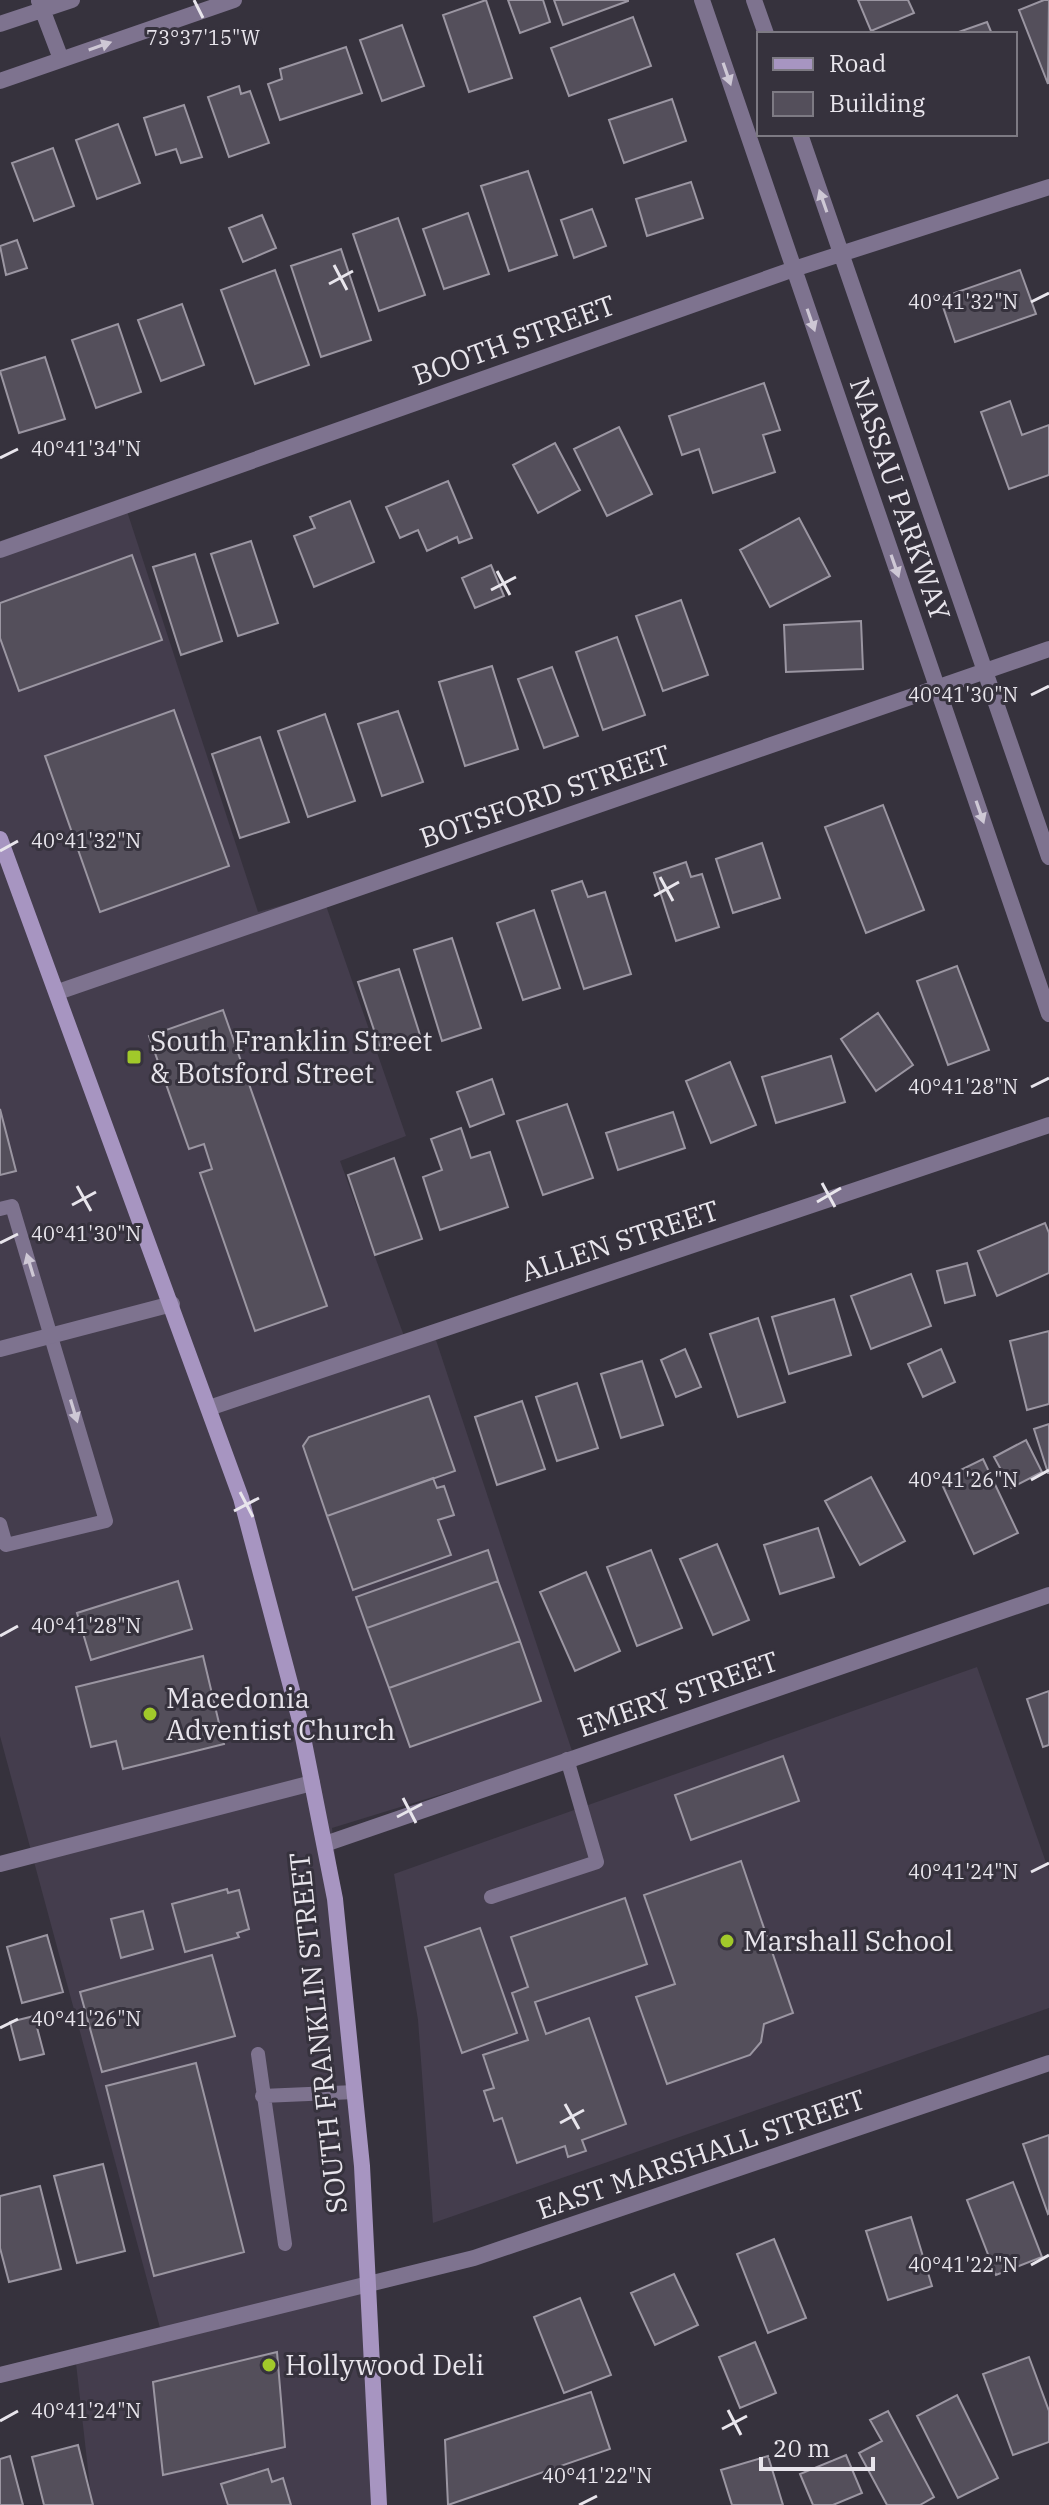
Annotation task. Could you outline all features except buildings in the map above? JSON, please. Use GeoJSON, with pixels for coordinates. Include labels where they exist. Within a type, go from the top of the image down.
{"type":"FeatureCollection","features":[{"type":"Feature","properties":{"kind":"main road","name":"SOUTH FRANKLIN STREET"},"geometry":{"type":"LineString","coordinates":[[0,839],[241,1498],[299,1717],[335,1899],[355,2092],[362,2166],[379,2505]]}},
{"type":"Feature","properties":{"kind":"street"},"geometry":{"type":"LineString","coordinates":[[0,24],[40,5],[72,0]]}},
{"type":"Feature","properties":{"kind":"street"},"geometry":{"type":"LineString","coordinates":[[0,81],[234,0]]}},
{"type":"Feature","properties":{"kind":"street","name":"NASSAU PARKWAY"},"geometry":{"type":"LineString","coordinates":[[702,0],[1049,1014]]}},
{"type":"Feature","properties":{"kind":"street"},"geometry":{"type":"LineString","coordinates":[[754,0],[765,32]]}},
{"type":"Feature","properties":{"kind":"street"},"geometry":{"type":"LineString","coordinates":[[40,5],[61,59]]}},
{"type":"Feature","properties":{"kind":"street","name":"NASSAU PARKWAY"},"geometry":{"type":"LineString","coordinates":[[801,136],[1049,857]]}},
{"type":"Feature","properties":{"kind":"street","name":"BOOTH STREET"},"geometry":{"type":"LineString","coordinates":[[0,550],[794,269],[1049,187]]}},
{"type":"Feature","properties":{"kind":"street","name":"BOTSFORD STREET"},"geometry":{"type":"LineString","coordinates":[[58,992],[1049,649]]}},
{"type":"Feature","properties":{"kind":"street","name":"ALLEN STREET"},"geometry":{"type":"LineString","coordinates":[[209,1408],[1049,1125]]}},
{"type":"Feature","properties":{"kind":"street"},"geometry":{"type":"LineString","coordinates":[[0,1349],[172,1304]]}},
{"type":"Feature","properties":{"kind":"street","name":"EMERY STREET"},"geometry":{"type":"LineString","coordinates":[[325,1844],[1049,1595]]}},
{"type":"Feature","properties":{"kind":"street"},"geometry":{"type":"LineString","coordinates":[[0,1864],[312,1783]]}},
{"type":"Feature","properties":{"kind":"street","name":"EAST MARSHALL STREET"},"geometry":{"type":"LineString","coordinates":[[0,2375],[474,2258],[1049,2063]]}},
{"type":"Feature","properties":{"kind":"lane"},"geometry":{"type":"LineString","coordinates":[[0,1209],[12,1206],[106,1521],[6,1545],[0,1524]]}},
{"type":"Feature","properties":{"kind":"lane"},"geometry":{"type":"LineString","coordinates":[[491,1897],[597,1862],[567,1759]]}},
{"type":"Feature","properties":{"kind":"lane"},"geometry":{"type":"LineString","coordinates":[[258,2054],[285,2244]]}},
{"type":"Feature","properties":{"kind":"lane"},"geometry":{"type":"LineString","coordinates":[[262,2096],[355,2092]]}},
{"type":"Feature","properties":{"kind":"shaded area"},"geometry":{"type":"Polygon","coordinates":[[[123,499],[258,912],[322,894],[406,1136],[340,1161],[404,1336],[431,1325],[573,1754],[332,1828],[356,2036],[378,2505],[92,2505],[76,2363],[162,2335],[0,1736],[0,541],[123,499]]]}},
{"type":"Feature","properties":{"kind":"shaded area","name":"Marshall School"},"geometry":{"type":"Polygon","coordinates":[[[977,1667],[1049,1871],[1049,2008],[433,2223],[418,2020],[394,1874],[977,1667]]]}},
{"type":"Feature","properties":{"kind":"place","name":"South Franklin Street & Botsford Street"},"geometry":{"type":"Point","coordinates":[134,1057]}},
{"type":"Feature","properties":{"kind":"place","name":"Macedonia Adventist Church"},"geometry":{"type":"Point","coordinates":[150,1714]}},
{"type":"Feature","properties":{"kind":"place","name":"Marshall School"},"geometry":{"type":"Point","coordinates":[727,1941]}},
{"type":"Feature","properties":{"kind":"place","name":"Hollywood Deli"},"geometry":{"type":"Point","coordinates":[269,2365]}}]}
